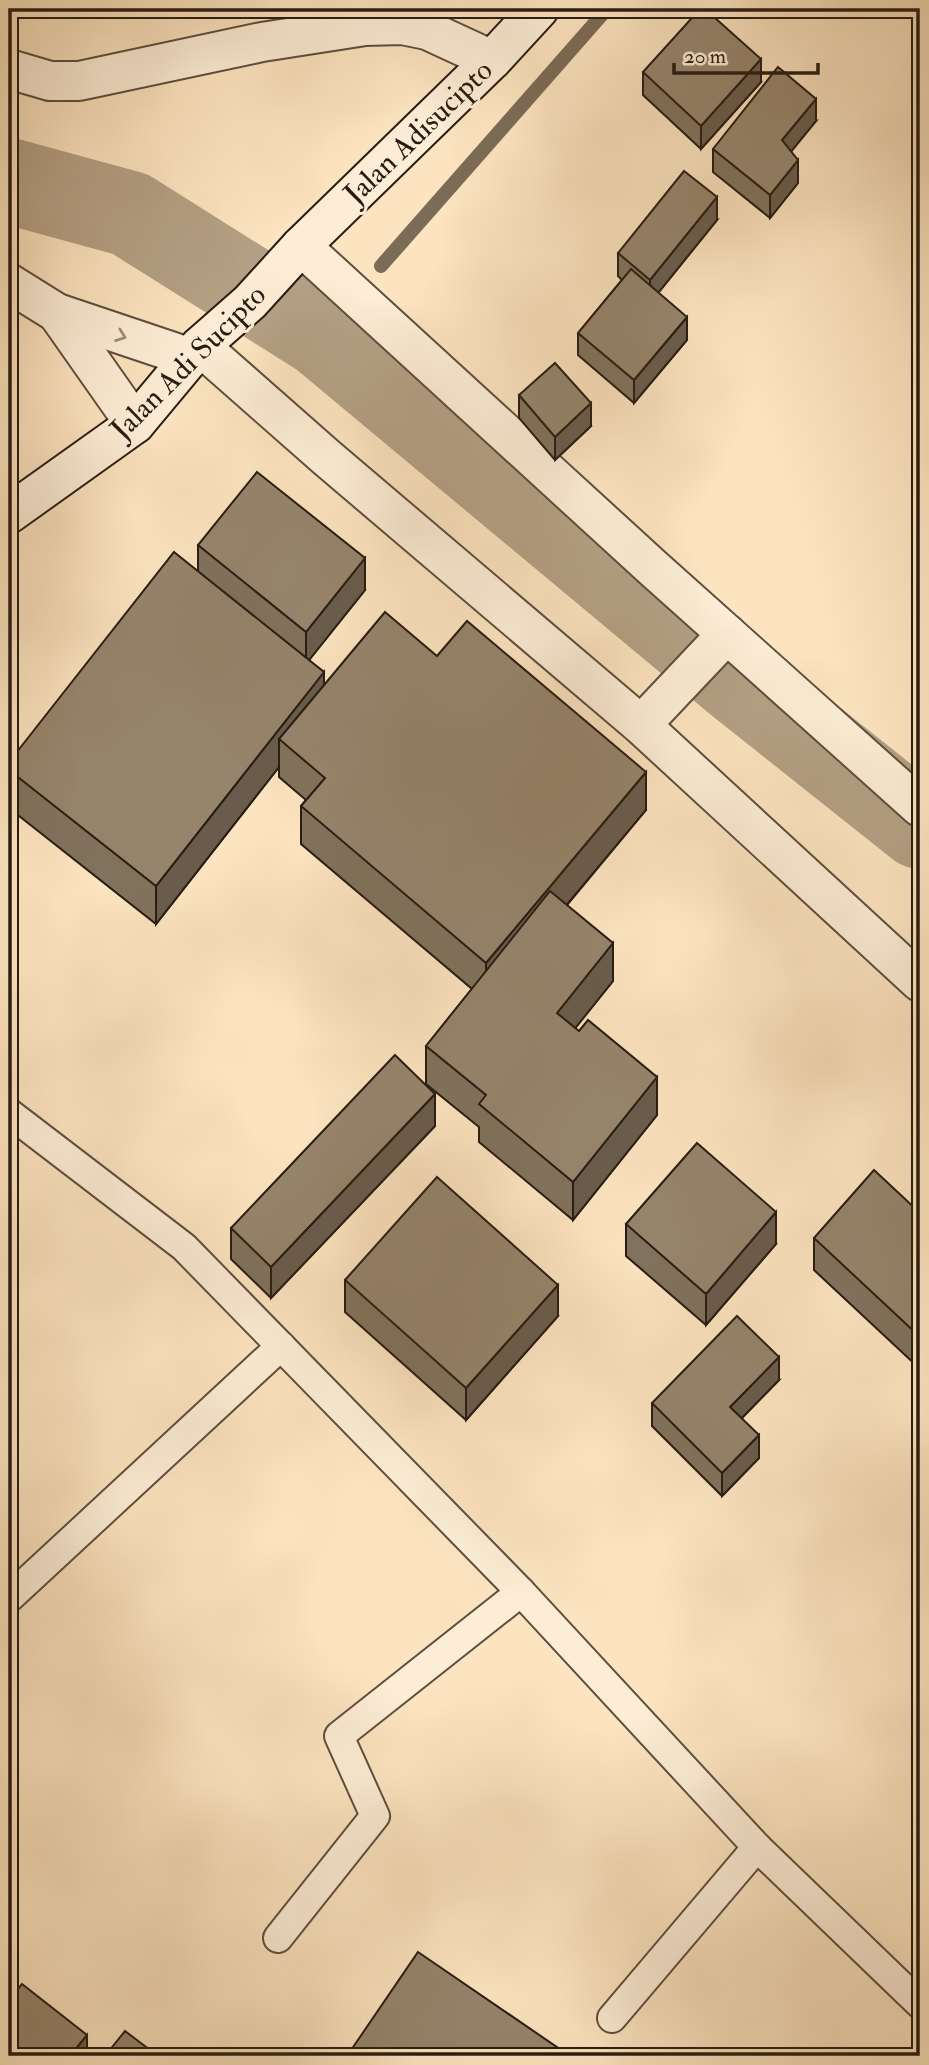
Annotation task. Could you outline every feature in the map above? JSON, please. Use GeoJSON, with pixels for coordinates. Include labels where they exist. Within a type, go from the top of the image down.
{"type":"FeatureCollection","features":[{"type":"Feature","properties":{"kind":"street"},"geometry":{"type":"LineString","coordinates":[[291,9],[336,30]]}},
{"type":"Feature","properties":{"kind":"street","name":"Jalan Adisucipto"},"geometry":{"type":"LineString","coordinates":[[298,250],[492,60],[539,9]]}},
{"type":"Feature","properties":{"kind":"street"},"geometry":{"type":"LineString","coordinates":[[9,69],[50,81],[79,81],[262,42],[336,30],[402,25],[426,30],[492,60]]}},
{"type":"Feature","properties":{"kind":"street"},"geometry":{"type":"LineString","coordinates":[[298,250],[920,807]]}},
{"type":"Feature","properties":{"kind":"street","name":"Jalan Adi Sucipto"},"geometry":{"type":"LineString","coordinates":[[9,514],[135,424],[196,352],[250,302],[298,250]]}},
{"type":"Feature","properties":{"kind":"street"},"geometry":{"type":"LineString","coordinates":[[9,283],[57,313],[196,352],[326,457],[641,725],[920,982]]}},
{"type":"Feature","properties":{"kind":"street"},"geometry":{"type":"LineString","coordinates":[[57,313],[135,424]]}},
{"type":"Feature","properties":{"kind":"street"},"geometry":{"type":"LineString","coordinates":[[641,725],[668,693],[727,634]]}},
{"type":"Feature","properties":{"kind":"lane"},"geometry":{"type":"LineString","coordinates":[[9,1113],[184,1247],[521,1592],[757,1847],[920,2004]]}},
{"type":"Feature","properties":{"kind":"lane"},"geometry":{"type":"LineString","coordinates":[[9,1598],[281,1346]]}},
{"type":"Feature","properties":{"kind":"lane"},"geometry":{"type":"LineString","coordinates":[[278,1938],[375,1816],[339,1736],[521,1592]]}},
{"type":"Feature","properties":{"kind":"lane"},"geometry":{"type":"LineString","coordinates":[[612,2018],[757,1847]]}},
{"type":"Feature","properties":{"kind":"building"},"geometry":{"type":"Polygon","coordinates":[[[700,9],[705,9],[761,59],[701,126],[643,72],[700,9]]]}},
{"type":"Feature","properties":{"kind":"building"},"geometry":{"type":"Polygon","coordinates":[[[778,67],[816,99],[782,140],[798,160],[770,195],[713,149],[778,67]]]}},
{"type":"Feature","properties":{"kind":"building"},"geometry":{"type":"Polygon","coordinates":[[[684,171],[717,197],[650,280],[618,253],[684,171]]]}},
{"type":"Feature","properties":{"kind":"building"},"geometry":{"type":"Polygon","coordinates":[[[631,269],[687,317],[634,380],[578,333],[631,269]]]}},
{"type":"Feature","properties":{"kind":"building"},"geometry":{"type":"Polygon","coordinates":[[[555,363],[591,403],[555,437],[519,395],[555,363]]]}},
{"type":"Feature","properties":{"kind":"building"},"geometry":{"type":"Polygon","coordinates":[[[257,472],[365,558],[306,632],[198,545],[257,472]]]}},
{"type":"Feature","properties":{"kind":"building"},"geometry":{"type":"Polygon","coordinates":[[[174,552],[324,672],[156,886],[9,770],[9,762],[174,552]]]}},
{"type":"Feature","properties":{"kind":"building"},"geometry":{"type":"Polygon","coordinates":[[[385,612],[437,656],[467,621],[646,772],[486,963],[301,806],[325,778],[279,739],[385,612]]]}},
{"type":"Feature","properties":{"kind":"building"},"geometry":{"type":"Polygon","coordinates":[[[550,891],[613,943],[557,1013],[579,1031],[588,1020],[657,1077],[573,1182],[479,1104],[486,1095],[426,1046],[550,891]]]}},
{"type":"Feature","properties":{"kind":"building"},"geometry":{"type":"Polygon","coordinates":[[[395,1055],[435,1094],[271,1267],[231,1228],[395,1055]]]}},
{"type":"Feature","properties":{"kind":"building"},"geometry":{"type":"Polygon","coordinates":[[[697,1143],[776,1212],[706,1294],[626,1224],[697,1143]]]}},
{"type":"Feature","properties":{"kind":"building"},"geometry":{"type":"Polygon","coordinates":[[[874,1170],[920,1213],[920,1337],[814,1238],[874,1170]]]}},
{"type":"Feature","properties":{"kind":"building"},"geometry":{"type":"Polygon","coordinates":[[[437,1177],[558,1285],[466,1388],[345,1280],[437,1177]]]}},
{"type":"Feature","properties":{"kind":"building"},"geometry":{"type":"Polygon","coordinates":[[[737,1316],[779,1357],[730,1407],[759,1435],[722,1473],[652,1403],[737,1316]]]}},
{"type":"Feature","properties":{"kind":"building"},"geometry":{"type":"Polygon","coordinates":[[[418,1952],[570,2056],[347,2056],[418,1952]]]}},
{"type":"Feature","properties":{"kind":"building"},"geometry":{"type":"Polygon","coordinates":[[[22,1984],[87,2035],[70,2056],[9,2056],[9,2001],[22,1984]]]}},
{"type":"Feature","properties":{"kind":"building"},"geometry":{"type":"Polygon","coordinates":[[[125,2031],[158,2056],[105,2056],[125,2031]]]}},
{"type":"Feature","properties":{"kind":"waterway"},"geometry":{"type":"LineString","coordinates":[[381,266],[607,9]]}},
{"type":"Feature","properties":{"kind":"waterway"},"geometry":{"type":"LineString","coordinates":[[9,181],[130,214],[321,334],[735,679],[920,826]]}},
{"type":"Feature","properties":{"kind":"waterway"},"geometry":{"type":"LineString","coordinates":[[321,334],[328,325]]}}]}
